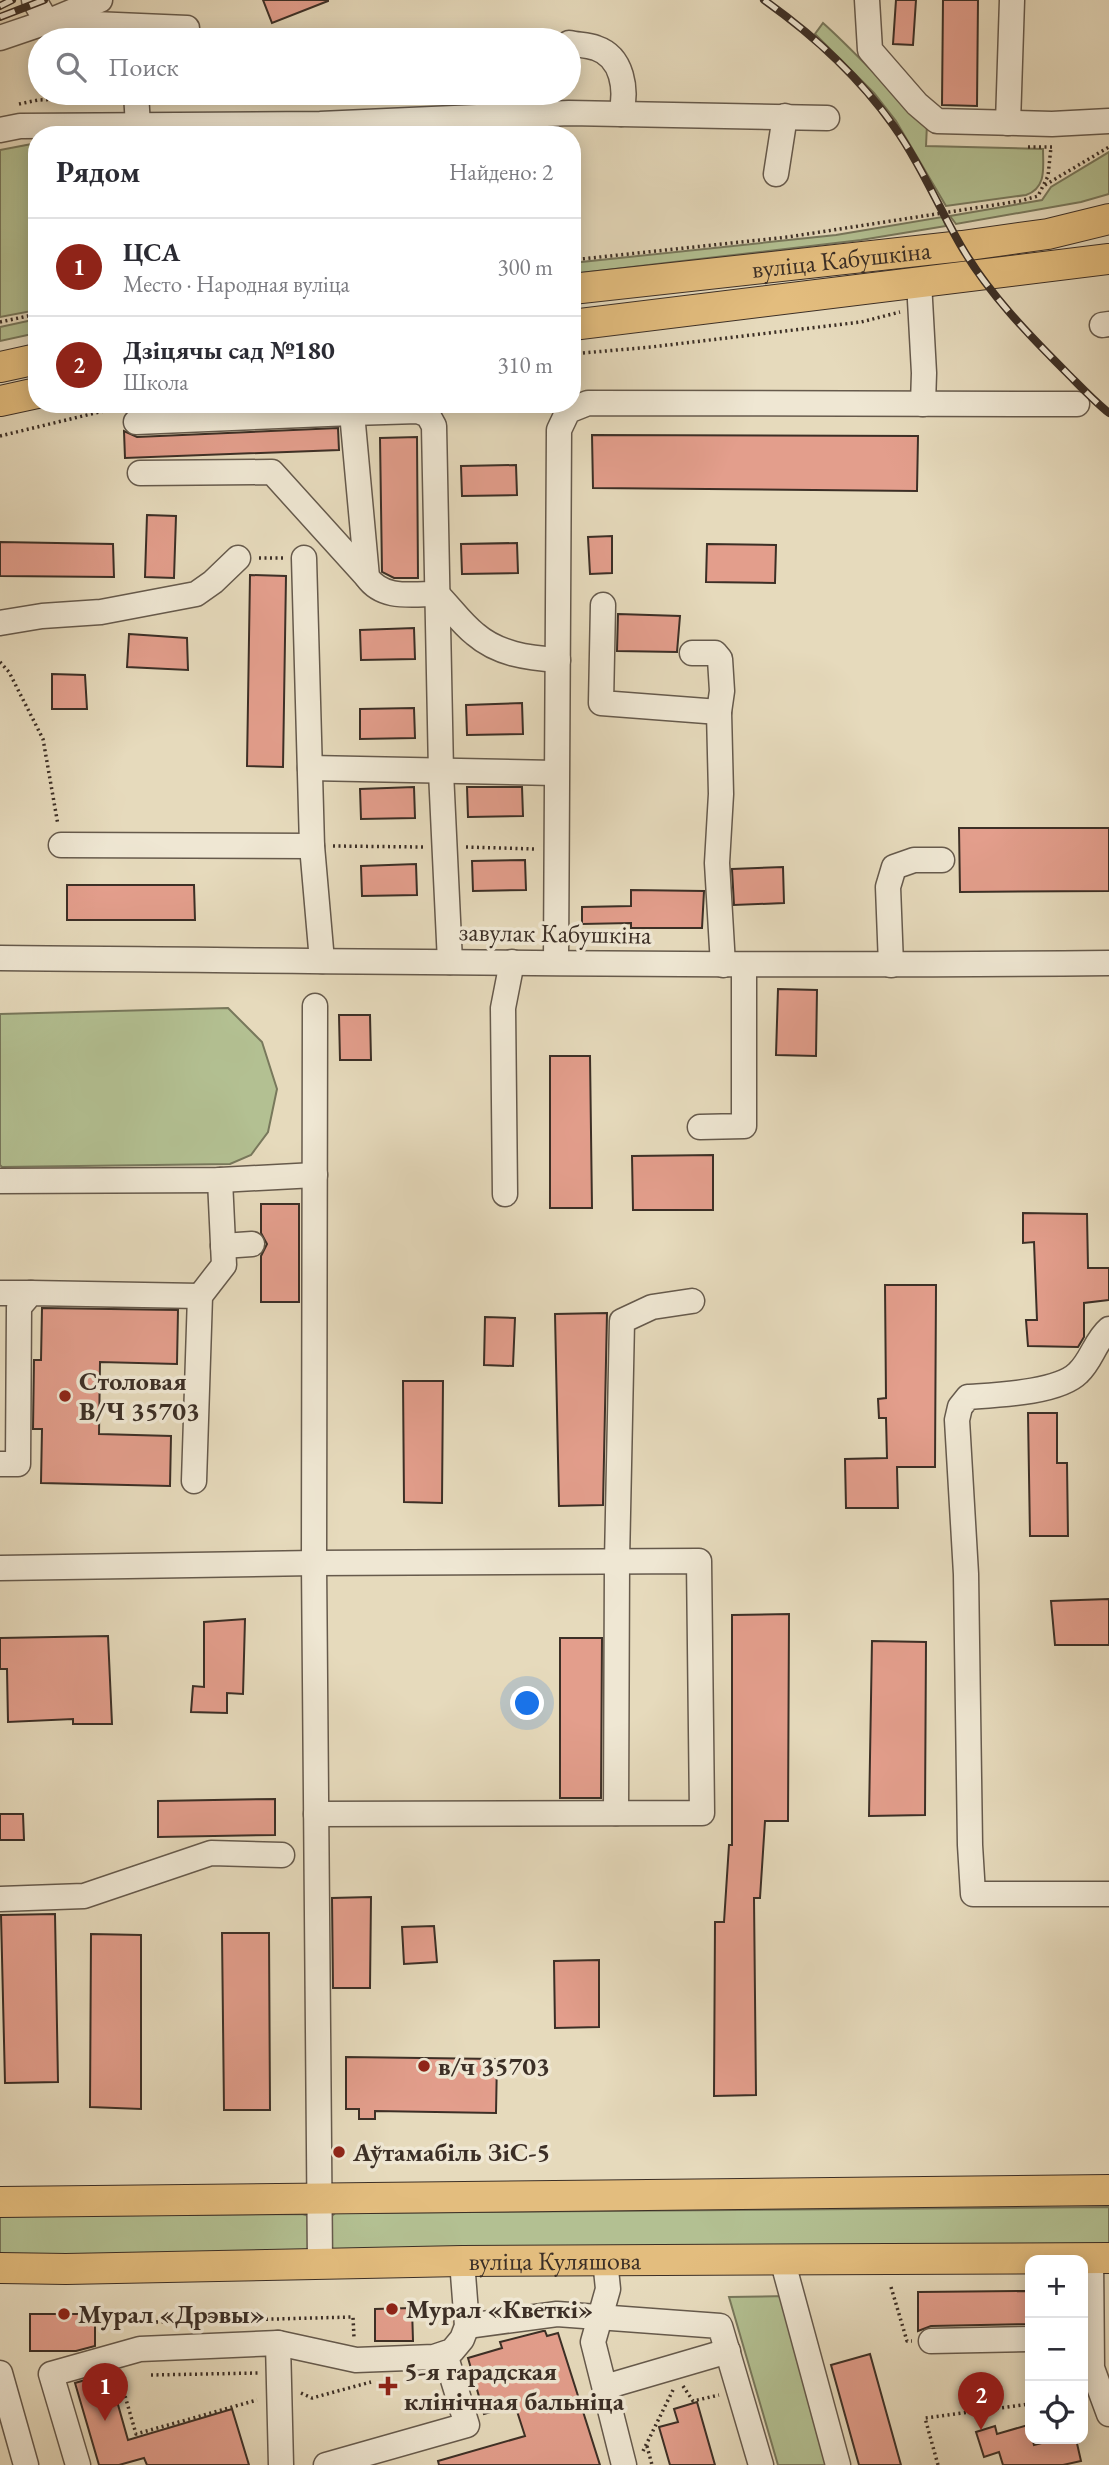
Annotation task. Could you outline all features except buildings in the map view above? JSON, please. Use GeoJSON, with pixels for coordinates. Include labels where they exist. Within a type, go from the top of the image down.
{"type":"FeatureCollection","features":[{"type":"Feature","properties":{"kind":"main road","name":"вуліца Кабушкіна"},"geometry":{"type":"LineString","coordinates":[[581,288],[962,246],[1048,234],[1109,219]]}},
{"type":"Feature","properties":{"kind":"main road","name":"вуліца Кабушкіна"},"geometry":{"type":"LineString","coordinates":[[581,324],[920,294],[1109,259]]}},
{"type":"Feature","properties":{"kind":"main road"},"geometry":{"type":"LineString","coordinates":[[0,367],[28,361]]}},
{"type":"Feature","properties":{"kind":"main road"},"geometry":{"type":"LineString","coordinates":[[0,401],[28,395]]}},
{"type":"Feature","properties":{"kind":"main road"},"geometry":{"type":"LineString","coordinates":[[0,2202],[1109,2190]]}},
{"type":"Feature","properties":{"kind":"main road","name":"вуліца Куляшова"},"geometry":{"type":"LineString","coordinates":[[0,2268],[462,2261],[1100,2258]]}},
{"type":"Feature","properties":{"kind":"street"},"geometry":{"type":"LineString","coordinates":[[34,0],[47,23]]}},
{"type":"Feature","properties":{"kind":"street"},"geometry":{"type":"LineString","coordinates":[[31,28],[100,0]]}},
{"type":"Feature","properties":{"kind":"street"},"geometry":{"type":"LineString","coordinates":[[867,0],[870,50],[917,104],[937,121],[1052,124],[1109,121]]}},
{"type":"Feature","properties":{"kind":"street"},"geometry":{"type":"LineString","coordinates":[[1008,123],[1012,0]]}},
{"type":"Feature","properties":{"kind":"street"},"geometry":{"type":"LineString","coordinates":[[47,23],[187,28]]}},
{"type":"Feature","properties":{"kind":"street"},"geometry":{"type":"LineString","coordinates":[[0,38],[28,29]]}},
{"type":"Feature","properties":{"kind":"street"},"geometry":{"type":"LineString","coordinates":[[581,45],[598,48],[616,62],[623,83],[624,102],[621,114]]}},
{"type":"Feature","properties":{"kind":"street"},"geometry":{"type":"LineString","coordinates":[[0,130],[20,126],[138,126],[137,105]]}},
{"type":"Feature","properties":{"kind":"street"},"geometry":{"type":"LineString","coordinates":[[446,126],[569,113],[827,118]]}},
{"type":"Feature","properties":{"kind":"street"},"geometry":{"type":"LineString","coordinates":[[776,174],[785,117]]}},
{"type":"Feature","properties":{"kind":"street"},"geometry":{"type":"LineString","coordinates":[[920,294],[923,404]]}},
{"type":"Feature","properties":{"kind":"street"},"geometry":{"type":"LineString","coordinates":[[581,405],[589,402],[1077,404]]}},
{"type":"Feature","properties":{"kind":"street"},"geometry":{"type":"LineString","coordinates":[[132,414],[242,413]]}},
{"type":"Feature","properties":{"kind":"street"},"geometry":{"type":"LineString","coordinates":[[352,413],[367,577]]}},
{"type":"Feature","properties":{"kind":"street"},"geometry":{"type":"LineString","coordinates":[[423,413],[428,415],[434,426],[442,772],[450,962]]}},
{"type":"Feature","properties":{"kind":"street"},"geometry":{"type":"LineString","coordinates":[[556,962],[559,430],[567,413]]}},
{"type":"Feature","properties":{"kind":"street"},"geometry":{"type":"LineString","coordinates":[[140,473],[272,472],[373,587],[390,594],[437,594],[475,635],[495,647],[522,657],[558,660]]}},
{"type":"Feature","properties":{"kind":"street"},"geometry":{"type":"LineString","coordinates":[[0,623],[42,616],[101,612],[196,594],[238,558]]}},
{"type":"Feature","properties":{"kind":"street"},"geometry":{"type":"LineString","coordinates":[[304,558],[312,846],[322,961]]}},
{"type":"Feature","properties":{"kind":"street"},"geometry":{"type":"LineString","coordinates":[[603,605],[601,703],[719,712]]}},
{"type":"Feature","properties":{"kind":"street"},"geometry":{"type":"LineString","coordinates":[[692,653],[715,653],[720,659],[722,691],[719,712],[717,863],[734,965],[744,1126],[700,1127]]}},
{"type":"Feature","properties":{"kind":"street"},"geometry":{"type":"LineString","coordinates":[[310,768],[555,773]]}},
{"type":"Feature","properties":{"kind":"street"},"geometry":{"type":"LineString","coordinates":[[61,845],[312,846]]}},
{"type":"Feature","properties":{"kind":"street"},"geometry":{"type":"LineString","coordinates":[[891,965],[888,887],[894,867],[914,860],[942,860]]}},
{"type":"Feature","properties":{"kind":"street","name":"завулак Кабушкіна"},"geometry":{"type":"LineString","coordinates":[[0,958],[734,965],[1109,963]]}},
{"type":"Feature","properties":{"kind":"street"},"geometry":{"type":"LineString","coordinates":[[505,1194],[503,1008],[512,962]]}},
{"type":"Feature","properties":{"kind":"street"},"geometry":{"type":"LineString","coordinates":[[315,1006],[314,1563],[320,2263]]}},
{"type":"Feature","properties":{"kind":"street"},"geometry":{"type":"LineString","coordinates":[[0,1181],[220,1180],[315,1175]]}},
{"type":"Feature","properties":{"kind":"street"},"geometry":{"type":"LineString","coordinates":[[194,1481],[200,1296],[224,1265],[220,1180]]}},
{"type":"Feature","properties":{"kind":"street"},"geometry":{"type":"LineString","coordinates":[[223,1246],[252,1244]]}},
{"type":"Feature","properties":{"kind":"street"},"geometry":{"type":"LineString","coordinates":[[0,1293],[200,1296]]}},
{"type":"Feature","properties":{"kind":"street"},"geometry":{"type":"LineString","coordinates":[[0,1464],[18,1464],[9,1396],[19,1307],[31,1293]]}},
{"type":"Feature","properties":{"kind":"street"},"geometry":{"type":"LineString","coordinates":[[617,1813],[617,1561],[622,1321],[652,1307],[692,1301]]}},
{"type":"Feature","properties":{"kind":"street"},"geometry":{"type":"LineString","coordinates":[[1109,1329],[1101,1336],[1077,1375],[1035,1390],[968,1397],[960,1407],[957,1420],[966,1574],[973,1894],[1109,1894]]}},
{"type":"Feature","properties":{"kind":"street"},"geometry":{"type":"LineString","coordinates":[[0,1568],[699,1561],[702,1813],[316,1814]]}},
{"type":"Feature","properties":{"kind":"street"},"geometry":{"type":"LineString","coordinates":[[0,1899],[85,1896],[211,1853],[282,1855]]}},
{"type":"Feature","properties":{"kind":"street"},"geometry":{"type":"LineString","coordinates":[[1100,2258],[1092,2368],[1109,2414]]}},
{"type":"Feature","properties":{"kind":"street"},"geometry":{"type":"LineString","coordinates":[[782,2259],[838,2465]]}},
{"type":"Feature","properties":{"kind":"street"},"geometry":{"type":"LineString","coordinates":[[606,2260],[608,2289],[593,2342],[604,2387],[633,2460]]}},
{"type":"Feature","properties":{"kind":"street"},"geometry":{"type":"LineString","coordinates":[[78,2465],[51,2374],[140,2349],[278,2343],[356,2360],[434,2357],[445,2354],[457,2347],[467,2326],[462,2261]]}},
{"type":"Feature","properties":{"kind":"street"},"geometry":{"type":"LineString","coordinates":[[467,2326],[558,2314],[720,2326],[761,2465]]}},
{"type":"Feature","properties":{"kind":"street"},"geometry":{"type":"LineString","coordinates":[[932,2340],[1025,2339]]}},
{"type":"Feature","properties":{"kind":"street"},"geometry":{"type":"LineString","coordinates":[[278,2343],[274,2395],[281,2465]]}},
{"type":"Feature","properties":{"kind":"street"},"geometry":{"type":"LineString","coordinates":[[604,2387],[728,2351]]}},
{"type":"Feature","properties":{"kind":"street"},"geometry":{"type":"LineString","coordinates":[[326,2465],[467,2425],[445,2354]]}},
{"type":"Feature","properties":{"kind":"street"},"geometry":{"type":"LineString","coordinates":[[0,2373],[26,2465]]}},
{"type":"Feature","properties":{"kind":"path"},"geometry":{"type":"LineString","coordinates":[[581,259],[864,226],[1020,201],[1038,196],[1048,176],[1051,147]]}},
{"type":"Feature","properties":{"kind":"path"},"geometry":{"type":"LineString","coordinates":[[1043,187],[1109,147]]}},
{"type":"Feature","properties":{"kind":"path"},"geometry":{"type":"LineString","coordinates":[[581,353],[651,348],[861,322],[920,294]]}},
{"type":"Feature","properties":{"kind":"path"},"geometry":{"type":"LineString","coordinates":[[0,322],[28,316]]}},
{"type":"Feature","properties":{"kind":"path"},"geometry":{"type":"LineString","coordinates":[[0,436],[132,414]]}},
{"type":"Feature","properties":{"kind":"path"},"geometry":{"type":"LineString","coordinates":[[0,662],[9,672],[43,739],[61,845]]}},
{"type":"Feature","properties":{"kind":"path"},"geometry":{"type":"LineString","coordinates":[[891,2287],[907,2341],[932,2340]]}},
{"type":"Feature","properties":{"kind":"path"},"geometry":{"type":"LineString","coordinates":[[151,2375],[256,2372],[268,2377],[274,2395]]}},
{"type":"Feature","properties":{"kind":"path"},"geometry":{"type":"LineString","coordinates":[[119,2374],[136,2434],[274,2395],[290,2388],[312,2398],[373,2381]]}},
{"type":"Feature","properties":{"kind":"path"},"geometry":{"type":"LineString","coordinates":[[633,2460],[646,2444],[678,2378],[691,2403],[739,2389]]}},
{"type":"Feature","properties":{"kind":"path"},"geometry":{"type":"LineString","coordinates":[[938,2465],[925,2418],[1025,2405]]}},
{"type":"Feature","properties":{"kind":"path"},"geometry":{"type":"LineString","coordinates":[[646,2444],[652,2465]]}},
{"type":"Feature","properties":{"kind":"green space"},"geometry":{"type":"Polygon","coordinates":[[[823,23],[927,124],[926,146],[1043,149],[1043,170],[1038,187],[1026,195],[946,206],[896,121],[874,93],[815,34],[823,23]]]}},
{"type":"Feature","properties":{"kind":"green space"},"geometry":{"type":"Polygon","coordinates":[[[28,145],[28,312],[0,317],[0,150],[28,145]]]}},
{"type":"Feature","properties":{"kind":"green space"},"geometry":{"type":"Polygon","coordinates":[[[1109,152],[1109,194],[1081,202],[956,224],[950,216],[1042,200],[1051,187],[1109,152]]]}},
{"type":"Feature","properties":{"kind":"green space"},"geometry":{"type":"Polygon","coordinates":[[[942,217],[946,226],[861,240],[581,273],[581,262],[836,235],[942,217]]]}},
{"type":"Feature","properties":{"kind":"green space"},"geometry":{"type":"Polygon","coordinates":[[[28,321],[28,335],[0,341],[0,327],[28,321]]]}},
{"type":"Feature","properties":{"kind":"green space"},"geometry":{"type":"Polygon","coordinates":[[[228,1008],[262,1042],[277,1089],[268,1132],[251,1155],[230,1164],[0,1165],[0,1014],[228,1008]]]}},
{"type":"Feature","properties":{"kind":"green space"},"geometry":{"type":"Polygon","coordinates":[[[1109,2207],[1109,2247],[335,2253],[330,2246],[331,2217],[335,2213],[1109,2207]]]}},
{"type":"Feature","properties":{"kind":"green space"},"geometry":{"type":"Polygon","coordinates":[[[0,2216],[309,2216],[308,2252],[0,2258],[0,2216]]]}},
{"type":"Feature","properties":{"kind":"green space"},"geometry":{"type":"Polygon","coordinates":[[[787,2296],[833,2465],[778,2465],[729,2297],[787,2296]]]}},
{"type":"Feature","properties":{"kind":"railway"},"geometry":{"type":"LineString","coordinates":[[0,6],[12,0]]}},
{"type":"Feature","properties":{"kind":"railway"},"geometry":{"type":"LineString","coordinates":[[0,17],[44,0]]}},
{"type":"Feature","properties":{"kind":"railway"},"geometry":{"type":"LineString","coordinates":[[764,0],[834,57],[880,107],[912,154],[961,246],[984,281],[1038,343],[1109,413]]}},
{"type":"Feature","properties":{"kind":"place","name":"Столовая В/Ч 35703"},"geometry":{"type":"Point","coordinates":[65,1396]}},
{"type":"Feature","properties":{"kind":"place","name":"в/ч 35703"},"geometry":{"type":"Point","coordinates":[424,2066]}},
{"type":"Feature","properties":{"kind":"place","name":"Аўтамабіль ЗіС-5"},"geometry":{"type":"Point","coordinates":[339,2152]}},
{"type":"Feature","properties":{"kind":"place","name":"Мурал «Кветкі»"},"geometry":{"type":"Point","coordinates":[392,2309]}},
{"type":"Feature","properties":{"kind":"place","name":"Мурал «Дрэвы»"},"geometry":{"type":"Point","coordinates":[64,2314]}},
{"type":"Feature","properties":{"kind":"place","name":"5-я гарадская клінічная бальніца"},"geometry":{"type":"Point","coordinates":[388,2386]}},
{"type":"Feature","properties":{"kind":"place","name":"ЦСА"},"geometry":{"type":"Point","coordinates":[105,2421]}},
{"type":"Feature","properties":{"kind":"place","name":"Дзіцячы сад №180"},"geometry":{"type":"Point","coordinates":[981,2430]}}]}
